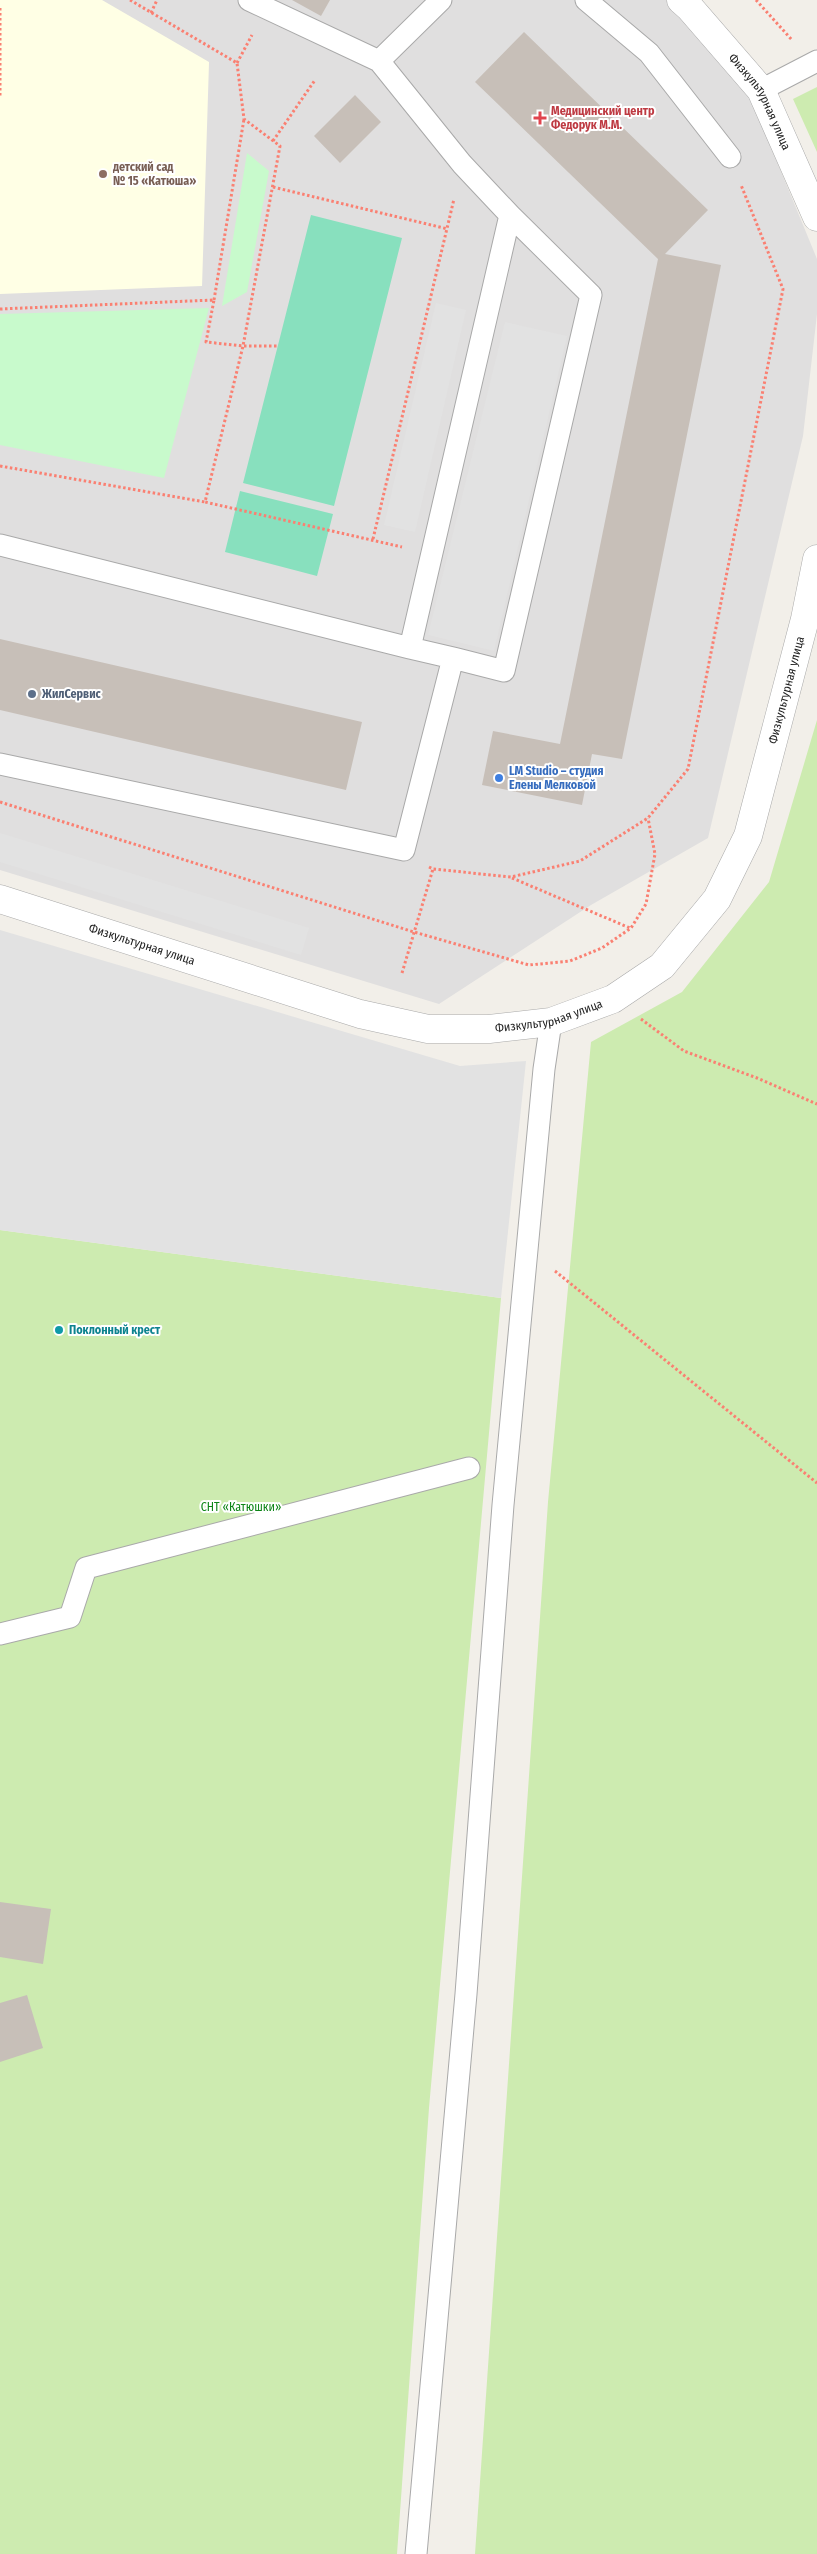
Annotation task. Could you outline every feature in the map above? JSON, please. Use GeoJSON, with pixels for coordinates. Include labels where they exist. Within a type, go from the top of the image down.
{"type":"FeatureCollection","features":[{"type":"Feature","properties":{"kind":"street","name":"Физкультурная улица"},"geometry":{"type":"LineString","coordinates":[[681,0],[761,90],[817,217]]}},
{"type":"Feature","properties":{"kind":"street","name":"Физкультурная улица"},"geometry":{"type":"LineString","coordinates":[[0,899],[360,1014],[428,1029],[489,1029],[551,1022],[613,998],[662,966],[717,899],[748,836],[811,621],[817,559]]}},
{"type":"Feature","properties":{"kind":"lane"},"geometry":{"type":"LineString","coordinates":[[0,545],[504,671],[591,295],[510,215],[462,164],[379,61],[249,0]]}},
{"type":"Feature","properties":{"kind":"lane"},"geometry":{"type":"LineString","coordinates":[[379,61],[441,0]]}},
{"type":"Feature","properties":{"kind":"lane"},"geometry":{"type":"LineString","coordinates":[[586,0],[649,53],[730,157]]}},
{"type":"Feature","properties":{"kind":"lane"},"geometry":{"type":"LineString","coordinates":[[761,90],[815,62]]}},
{"type":"Feature","properties":{"kind":"lane"},"geometry":{"type":"LineString","coordinates":[[410,648],[510,215]]}},
{"type":"Feature","properties":{"kind":"lane"},"geometry":{"type":"LineString","coordinates":[[0,764],[404,850],[453,658]]}},
{"type":"Feature","properties":{"kind":"lane"},"geometry":{"type":"LineString","coordinates":[[416,2554],[466,1994],[503,1505],[527,1248],[551,1022]]}},
{"type":"Feature","properties":{"kind":"lane"},"geometry":{"type":"LineString","coordinates":[[0,1634],[70,1617],[86,1568],[469,1468]]}},
{"type":"Feature","properties":{"kind":"path"},"geometry":{"type":"LineString","coordinates":[[130,0],[237,63],[244,119],[206,342],[243,346],[278,346]]}},
{"type":"Feature","properties":{"kind":"path"},"geometry":{"type":"LineString","coordinates":[[151,13],[157,0]]}},
{"type":"Feature","properties":{"kind":"path"},"geometry":{"type":"LineString","coordinates":[[756,0],[815,62]]}},
{"type":"Feature","properties":{"kind":"path"},"geometry":{"type":"LineString","coordinates":[[0,8],[0,96]]}},
{"type":"Feature","properties":{"kind":"path"},"geometry":{"type":"LineString","coordinates":[[272,141],[315,80]]}},
{"type":"Feature","properties":{"kind":"path"},"geometry":{"type":"LineString","coordinates":[[205,502],[243,346],[280,146],[244,119]]}},
{"type":"Feature","properties":{"kind":"path"},"geometry":{"type":"LineString","coordinates":[[511,877],[580,861],[648,818],[688,769],[783,289],[730,157]]}},
{"type":"Feature","properties":{"kind":"path"},"geometry":{"type":"LineString","coordinates":[[0,466],[205,502],[373,539],[462,164]]}},
{"type":"Feature","properties":{"kind":"path"},"geometry":{"type":"LineString","coordinates":[[273,187],[448,229]]}},
{"type":"Feature","properties":{"kind":"path"},"geometry":{"type":"LineString","coordinates":[[0,309],[214,300]]}},
{"type":"Feature","properties":{"kind":"path"},"geometry":{"type":"LineString","coordinates":[[0,802],[414,932],[529,965],[570,962],[602,948],[630,928],[646,904],[656,854],[648,818]]}},
{"type":"Feature","properties":{"kind":"path"},"geometry":{"type":"LineString","coordinates":[[404,850],[432,869],[511,877],[630,928]]}},
{"type":"Feature","properties":{"kind":"path"},"geometry":{"type":"LineString","coordinates":[[402,973],[432,869]]}},
{"type":"Feature","properties":{"kind":"path"},"geometry":{"type":"LineString","coordinates":[[613,998],[684,1051],[757,1078],[817,1104]]}},
{"type":"Feature","properties":{"kind":"path"},"geometry":{"type":"LineString","coordinates":[[527,1248],[817,1483]]}},
{"type":"Feature","properties":{"kind":"shaded area"},"geometry":{"type":"Polygon","coordinates":[[[0,0],[666,0],[750,96],[817,259],[817,314],[803,436],[708,838],[591,905],[439,1004],[0,870],[0,0]]]}},
{"type":"Feature","properties":{"kind":"shaded area","name":"детский сад № 15 «Катюша»"},"geometry":{"type":"Polygon","coordinates":[[[0,0],[102,0],[209,62],[202,286],[0,294],[0,0]]]}},
{"type":"Feature","properties":{"kind":"shaded area"},"geometry":{"type":"Polygon","coordinates":[[[436,303],[466,310],[415,532],[384,525],[436,303]]]}},
{"type":"Feature","properties":{"kind":"shaded area"},"geometry":{"type":"Polygon","coordinates":[[[505,322],[567,336],[494,651],[428,635],[505,322]]]}},
{"type":"Feature","properties":{"kind":"shaded area"},"geometry":{"type":"Polygon","coordinates":[[[0,833],[309,928],[301,955],[0,862],[0,833]]]}},
{"type":"Feature","properties":{"kind":"shaded area"},"geometry":{"type":"Polygon","coordinates":[[[0,930],[460,1066],[526,1061],[501,1298],[0,1230],[0,930]]]}},
{"type":"Feature","properties":{"kind":"green space"},"geometry":{"type":"Polygon","coordinates":[[[817,87],[817,152],[793,99],[817,87]]]}},
{"type":"Feature","properties":{"kind":"green space"},"geometry":{"type":"Polygon","coordinates":[[[247,153],[269,171],[247,292],[222,306],[247,153]]]}},
{"type":"Feature","properties":{"kind":"green space"},"geometry":{"type":"Polygon","coordinates":[[[311,215],[402,238],[334,506],[243,483],[311,215]]]}},
{"type":"Feature","properties":{"kind":"green space"},"geometry":{"type":"Polygon","coordinates":[[[209,308],[164,478],[0,445],[0,314],[209,308]]]}},
{"type":"Feature","properties":{"kind":"green space"},"geometry":{"type":"Polygon","coordinates":[[[240,491],[333,514],[317,576],[225,552],[240,491]]]}},
{"type":"Feature","properties":{"kind":"green space"},"geometry":{"type":"Polygon","coordinates":[[[817,720],[817,2554],[475,2554],[548,1502],[591,1042],[682,992],[769,882],[817,720]]]}},
{"type":"Feature","properties":{"kind":"green space","name":"СНТ «Катюшки»"},"geometry":{"type":"Polygon","coordinates":[[[0,1230],[501,1298],[429,2108],[397,2554],[0,2554],[0,1230]]]}},
{"type":"Feature","properties":{"kind":"building"},"geometry":{"type":"Polygon","coordinates":[[[292,0],[330,0],[321,16],[292,0]]]}},
{"type":"Feature","properties":{"kind":"building"},"geometry":{"type":"Polygon","coordinates":[[[524,32],[708,210],[665,254],[721,265],[622,759],[592,754],[582,805],[482,785],[493,731],[560,744],[658,259],[475,82],[524,32]]]}},
{"type":"Feature","properties":{"kind":"building"},"geometry":{"type":"Polygon","coordinates":[[[355,95],[381,122],[340,163],[314,136],[355,95]]]}},
{"type":"Feature","properties":{"kind":"building"},"geometry":{"type":"Polygon","coordinates":[[[0,639],[362,722],[346,790],[0,710],[0,639]]]}},
{"type":"Feature","properties":{"kind":"building"},"geometry":{"type":"Polygon","coordinates":[[[0,1902],[51,1909],[43,1964],[0,1957],[0,1902]]]}},
{"type":"Feature","properties":{"kind":"building"},"geometry":{"type":"Polygon","coordinates":[[[27,1995],[43,2048],[0,2062],[0,2003],[27,1995]]]}},
{"type":"Feature","properties":{"kind":"place","name":"Медицинский центр Федорук М.М."},"geometry":{"type":"Point","coordinates":[540,118]}},
{"type":"Feature","properties":{"kind":"place","name":"детский сад № 15 «Катюша»"},"geometry":{"type":"Point","coordinates":[103,174]}},
{"type":"Feature","properties":{"kind":"place","name":"ЖилСервис"},"geometry":{"type":"Point","coordinates":[32,694]}},
{"type":"Feature","properties":{"kind":"place","name":"LM Studio – студия Елены Мелковой"},"geometry":{"type":"Point","coordinates":[499,778]}},
{"type":"Feature","properties":{"kind":"place","name":"Поклонный крест"},"geometry":{"type":"Point","coordinates":[59,1330]}}]}
